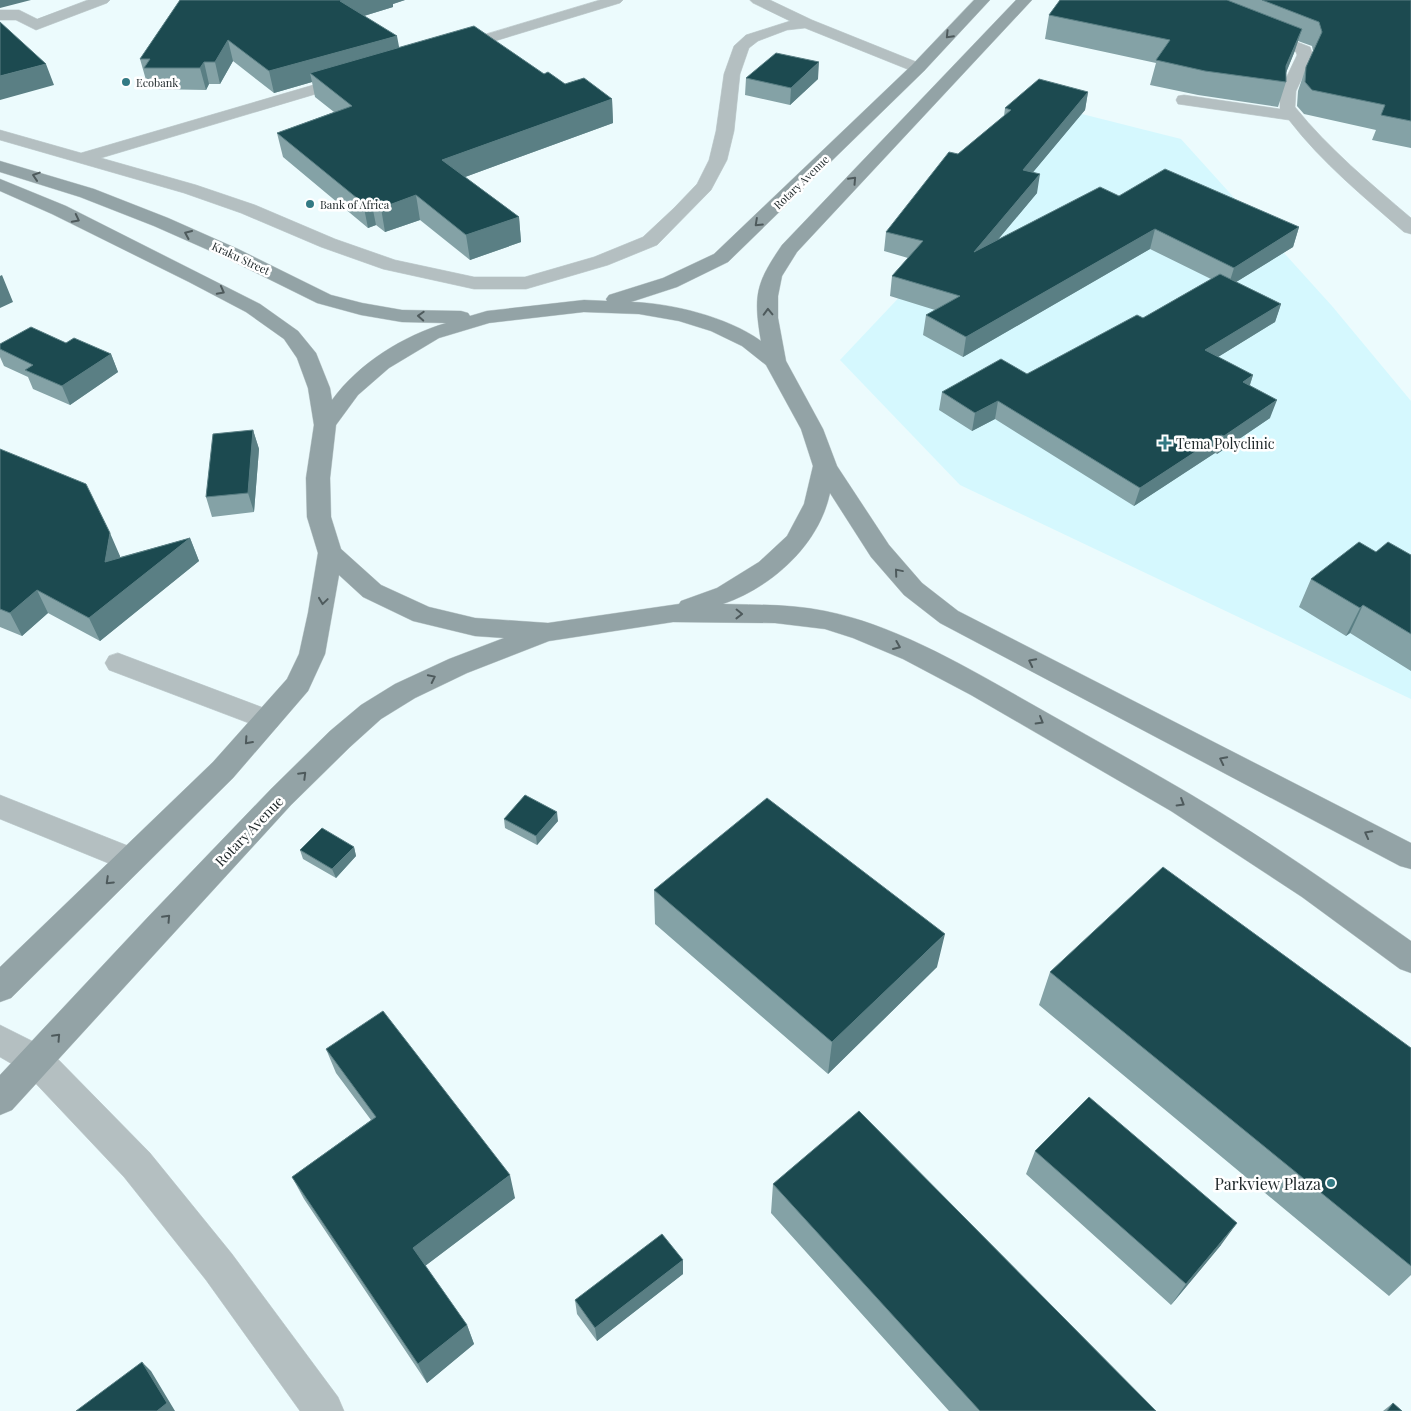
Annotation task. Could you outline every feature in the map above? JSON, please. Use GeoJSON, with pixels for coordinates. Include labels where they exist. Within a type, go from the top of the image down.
{"type":"FeatureCollection","features":[{"type":"Feature","properties":{"kind":"main road","name":"Rotary Avenue"},"geometry":{"type":"LineString","coordinates":[[584,306],[645,293],[692,274],[721,258],[918,68],[982,0]]}},
{"type":"Feature","properties":{"kind":"main road"},"geometry":{"type":"LineString","coordinates":[[1024,0],[789,249],[772,276],[768,297],[767,312],[775,361],[812,429],[825,466],[880,551],[912,589],[949,617],[1411,857]]}},
{"type":"Feature","properties":{"kind":"main road","name":"Kraku Street"},"geometry":{"type":"LineString","coordinates":[[0,166],[87,193],[161,222],[231,253],[324,299],[361,309],[402,316],[487,317]]}},
{"type":"Feature","properties":{"kind":"main road"},"geometry":{"type":"LineString","coordinates":[[0,184],[59,210],[196,278],[253,308],[291,335],[308,358],[319,388],[325,425],[318,478],[319,517],[330,553],[322,613],[312,654],[298,684],[223,770],[0,988]]}},
{"type":"Feature","properties":{"kind":"main road"},"geometry":{"type":"LineString","coordinates":[[325,425],[350,390],[381,363],[432,334],[487,317],[584,306],[639,308],[683,315],[718,327],[749,342],[775,361]]}},
{"type":"Feature","properties":{"kind":"main road"},"geometry":{"type":"LineString","coordinates":[[673,613],[726,594],[768,568],[797,541],[816,504],[825,466]]}},
{"type":"Feature","properties":{"kind":"main road"},"geometry":{"type":"LineString","coordinates":[[330,553],[372,592],[422,615],[475,627],[548,632],[673,613],[775,614],[825,620],[862,631],[912,652],[981,688],[1181,803],[1313,888],[1411,959]]}},
{"type":"Feature","properties":{"kind":"main road","name":"Rotary Avenue"},"geometry":{"type":"LineString","coordinates":[[0,1099],[281,798],[340,739],[371,712],[405,691],[458,666],[548,632]]}},
{"type":"Feature","properties":{"kind":"street"},"geometry":{"type":"LineString","coordinates":[[0,15],[19,15],[36,25],[102,0]]}},
{"type":"Feature","properties":{"kind":"street"},"geometry":{"type":"LineString","coordinates":[[445,50],[536,26],[615,0]]}},
{"type":"Feature","properties":{"kind":"street"},"geometry":{"type":"LineString","coordinates":[[758,0],[807,23],[918,68]]}},
{"type":"Feature","properties":{"kind":"street"},"geometry":{"type":"LineString","coordinates":[[1198,0],[1214,14],[1304,50],[1306,55],[1288,91],[1287,107],[1309,135],[1350,176],[1411,228]]}},
{"type":"Feature","properties":{"kind":"street"},"geometry":{"type":"LineString","coordinates":[[0,135],[215,197],[328,243],[390,265],[474,283],[526,283],[601,261],[650,241],[705,186],[718,160],[728,114],[732,74],[742,46],[766,31],[807,23]]}},
{"type":"Feature","properties":{"kind":"street"},"geometry":{"type":"LineString","coordinates":[[82,158],[365,74]]}},
{"type":"Feature","properties":{"kind":"street"},"geometry":{"type":"LineString","coordinates":[[1184,100],[1294,116]]}},
{"type":"Feature","properties":{"kind":"street"},"geometry":{"type":"LineString","coordinates":[[118,663],[267,720]]}},
{"type":"Feature","properties":{"kind":"street"},"geometry":{"type":"LineString","coordinates":[[0,807],[130,860]]}},
{"type":"Feature","properties":{"kind":"street"},"geometry":{"type":"LineString","coordinates":[[0,1040],[36,1060],[137,1165],[219,1267],[324,1411]]}},
{"type":"Feature","properties":{"kind":"shaded area","name":"Tema Polyclinic"},"geometry":{"type":"Polygon","coordinates":[[[1074,112],[1181,139],[1332,306],[1411,401],[1411,699],[960,485],[840,360],[1074,112]]]}},
{"type":"Feature","properties":{"kind":"building"},"geometry":{"type":"Polygon","coordinates":[[[180,0],[343,0],[340,1],[397,36],[269,71],[228,40],[215,62],[204,62],[200,68],[144,68],[150,59],[140,59],[180,0]]]}},
{"type":"Feature","properties":{"kind":"building"},"geometry":{"type":"Polygon","coordinates":[[[1060,0],[1227,0],[1302,29],[1286,66],[1286,82],[1205,71],[1156,60],[1170,40],[1049,15],[1060,0]]]}},
{"type":"Feature","properties":{"kind":"building"},"geometry":{"type":"Polygon","coordinates":[[[1262,0],[1411,0],[1411,121],[1381,115],[1385,105],[1312,90],[1305,82],[1306,67],[1322,32],[1319,22],[1262,0]]]}},
{"type":"Feature","properties":{"kind":"building"},"geometry":{"type":"Polygon","coordinates":[[[0,22],[46,64],[0,76],[0,22]]]}},
{"type":"Feature","properties":{"kind":"building"},"geometry":{"type":"Polygon","coordinates":[[[474,26],[544,74],[548,72],[565,84],[584,78],[612,99],[442,160],[519,217],[466,235],[416,195],[381,208],[371,200],[363,203],[277,133],[352,106],[310,73],[474,26]]]}},
{"type":"Feature","properties":{"kind":"building"},"geometry":{"type":"Polygon","coordinates":[[[776,53],[819,62],[791,88],[746,78],[776,53]]]}},
{"type":"Feature","properties":{"kind":"building"},"geometry":{"type":"Polygon","coordinates":[[[1039,79],[1088,92],[1023,170],[1040,174],[974,252],[1100,187],[1119,196],[1165,169],[1299,227],[1234,268],[1155,229],[966,337],[926,315],[960,296],[892,276],[923,241],[886,232],[949,152],[958,154],[1011,110],[1005,108],[1039,79]]]}},
{"type":"Feature","properties":{"kind":"building"},"geometry":{"type":"Polygon","coordinates":[[[1220,274],[1281,304],[1205,350],[1253,375],[1243,382],[1277,400],[1224,436],[1221,435],[1140,488],[998,401],[975,413],[942,392],[1001,359],[1027,374],[1137,315],[1143,318],[1220,274]]]}},
{"type":"Feature","properties":{"kind":"building"},"geometry":{"type":"Polygon","coordinates":[[[31,327],[66,343],[74,338],[111,354],[62,386],[25,370],[33,365],[0,349],[0,344],[31,327]]]}},
{"type":"Feature","properties":{"kind":"building"},"geometry":{"type":"Polygon","coordinates":[[[253,430],[248,493],[206,497],[213,434],[253,430]]]}},
{"type":"Feature","properties":{"kind":"building"},"geometry":{"type":"Polygon","coordinates":[[[0,449],[86,484],[110,533],[105,562],[190,538],[89,618],[37,590],[10,613],[0,609],[0,449]]]}},
{"type":"Feature","properties":{"kind":"building"},"geometry":{"type":"Polygon","coordinates":[[[1359,542],[1376,552],[1388,542],[1411,555],[1411,634],[1363,605],[1360,608],[1311,579],[1359,542]]]}},
{"type":"Feature","properties":{"kind":"building"},"geometry":{"type":"Polygon","coordinates":[[[525,795],[557,812],[536,836],[504,819],[525,795]]]}},
{"type":"Feature","properties":{"kind":"building"},"geometry":{"type":"Polygon","coordinates":[[[767,798],[945,934],[832,1042],[654,890],[767,798]]]}},
{"type":"Feature","properties":{"kind":"building"},"geometry":{"type":"Polygon","coordinates":[[[322,828],[354,847],[332,869],[300,850],[322,828]]]}},
{"type":"Feature","properties":{"kind":"building","name":"Parkview Plaza"},"geometry":{"type":"Polygon","coordinates":[[[1163,867],[1411,1048],[1411,1266],[1050,972],[1163,867]]]}},
{"type":"Feature","properties":{"kind":"building"},"geometry":{"type":"Polygon","coordinates":[[[383,1011],[510,1175],[413,1248],[467,1325],[418,1364],[292,1177],[376,1117],[326,1049],[383,1011]]]}},
{"type":"Feature","properties":{"kind":"building"},"geometry":{"type":"Polygon","coordinates":[[[1089,1097],[1237,1223],[1186,1284],[1035,1151],[1089,1097]]]}},
{"type":"Feature","properties":{"kind":"building"},"geometry":{"type":"Polygon","coordinates":[[[859,1111],[1156,1411],[980,1411],[773,1184],[859,1111]]]}},
{"type":"Feature","properties":{"kind":"building"},"geometry":{"type":"Polygon","coordinates":[[[662,1234],[683,1260],[595,1328],[575,1300],[662,1234]]]}},
{"type":"Feature","properties":{"kind":"building"},"geometry":{"type":"Polygon","coordinates":[[[142,1362],[167,1403],[157,1411],[76,1411],[142,1362]]]}},
{"type":"Feature","properties":{"kind":"building"},"geometry":{"type":"Polygon","coordinates":[[[1393,1403],[1402,1411],[1387,1411],[1393,1403]]]}},
{"type":"Feature","properties":{"kind":"place","name":"Ecobank"},"geometry":{"type":"Point","coordinates":[126,82]}},
{"type":"Feature","properties":{"kind":"place","name":"Bank of Africa"},"geometry":{"type":"Point","coordinates":[310,204]}},
{"type":"Feature","properties":{"kind":"place","name":"Tema Polyclinic"},"geometry":{"type":"Point","coordinates":[1165,443]}},
{"type":"Feature","properties":{"kind":"place","name":"Parkview Plaza"},"geometry":{"type":"Point","coordinates":[1331,1183]}}]}
